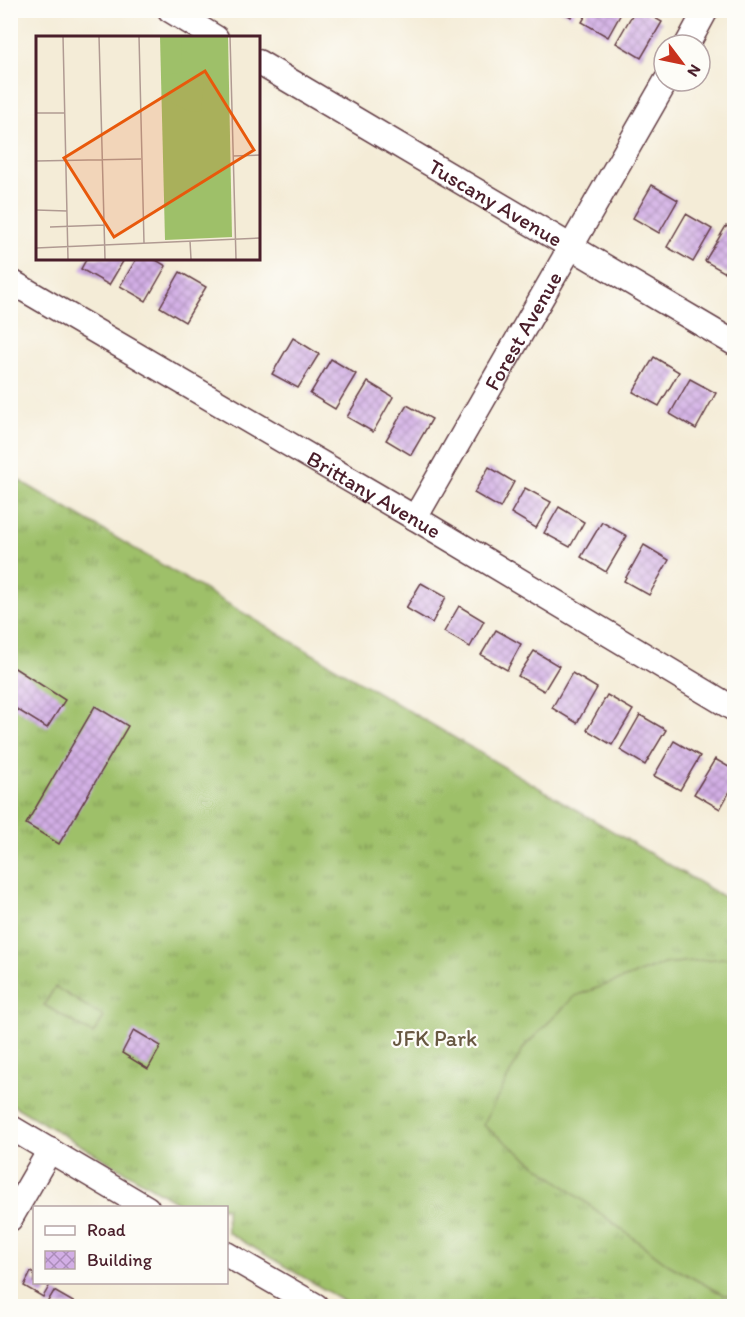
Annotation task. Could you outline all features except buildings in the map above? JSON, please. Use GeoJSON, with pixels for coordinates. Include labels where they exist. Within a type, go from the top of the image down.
{"type":"FeatureCollection","features":[{"type":"Feature","properties":{"kind":"street"},"geometry":{"type":"LineString","coordinates":[[170,10],[213,36]]}},
{"type":"Feature","properties":{"kind":"street"},"geometry":{"type":"LineString","coordinates":[[694,33],[706,10]]}},
{"type":"Feature","properties":{"kind":"street","name":"Tuscany Avenue"},"geometry":{"type":"LineString","coordinates":[[260,63],[735,343]]}},
{"type":"Feature","properties":{"kind":"street","name":"Forest Avenue"},"geometry":{"type":"LineString","coordinates":[[415,518],[659,93]]}},
{"type":"Feature","properties":{"kind":"street","name":"Brittany Avenue"},"geometry":{"type":"LineString","coordinates":[[10,281],[735,709]]}},
{"type":"Feature","properties":{"kind":"street"},"geometry":{"type":"LineString","coordinates":[[10,1127],[144,1206]]}},
{"type":"Feature","properties":{"kind":"street"},"geometry":{"type":"LineString","coordinates":[[10,1220],[50,1150]]}},
{"type":"Feature","properties":{"kind":"street"},"geometry":{"type":"LineString","coordinates":[[228,1255],[316,1306]]}},
{"type":"Feature","properties":{"kind":"green space","name":"JFK Park"},"geometry":{"type":"Polygon","coordinates":[[[10,475],[734,903],[734,1306],[352,1306],[228,1233],[228,1206],[183,1206],[11,1104],[10,475]]]}},
{"type":"Feature","properties":{"kind":"green space"},"geometry":{"type":"Polygon","coordinates":[[[734,957],[734,1296],[724,1295],[669,1265],[483,1125],[524,1047],[575,996],[664,964],[734,957]]]}},
{"type":"Feature","properties":{"kind":"green space"},"geometry":{"type":"Polygon","coordinates":[[[55,987],[104,1017],[93,1034],[44,1005],[55,987]]]}}]}
